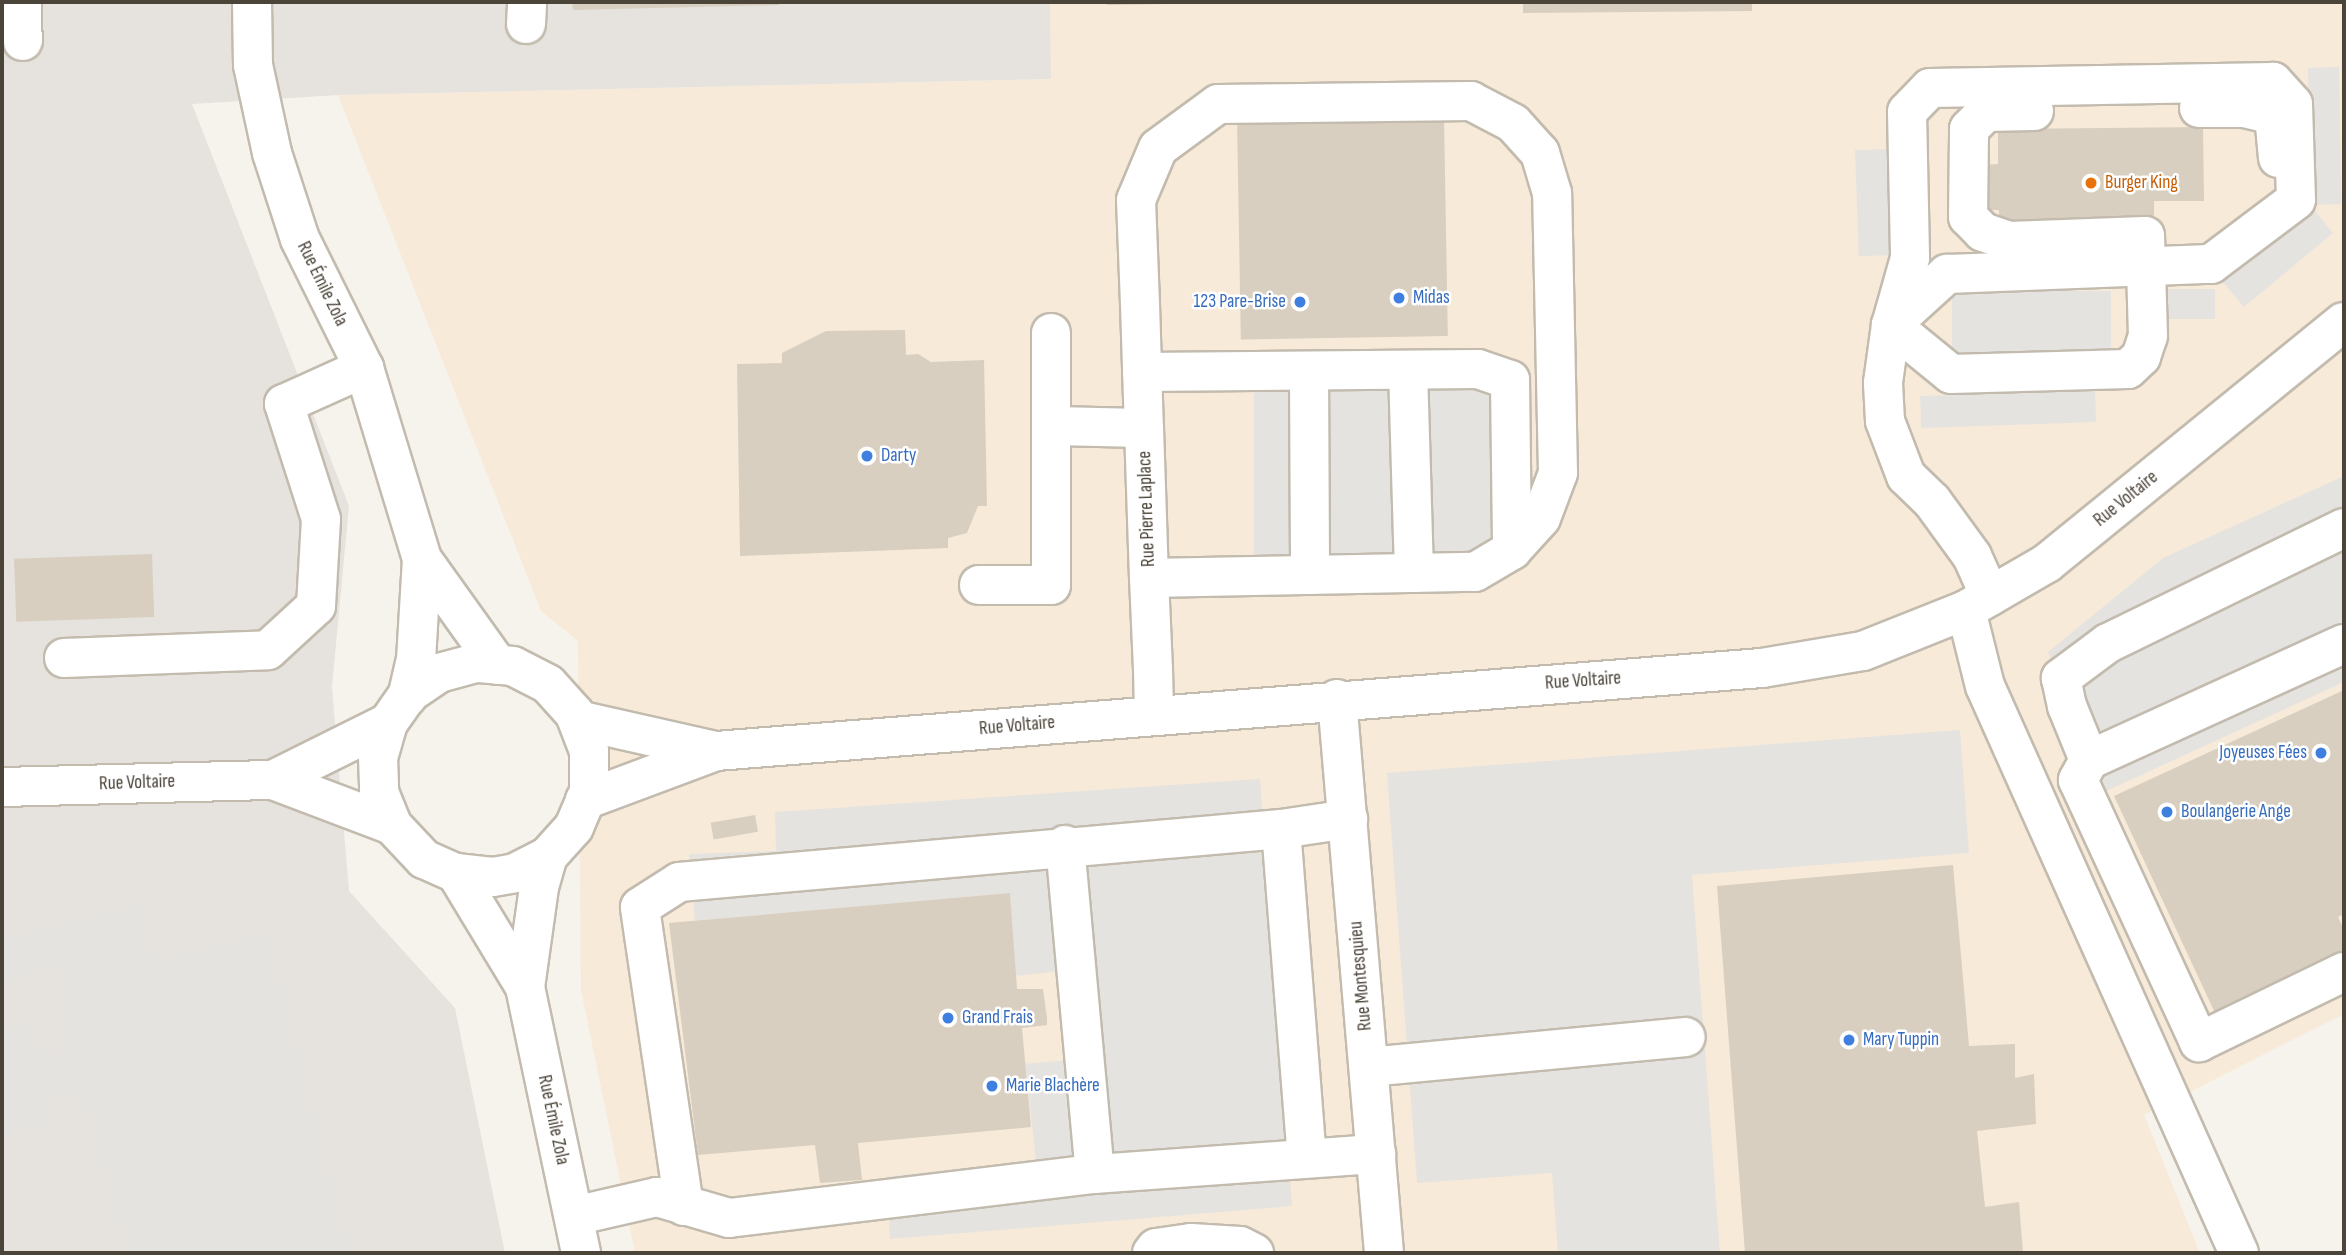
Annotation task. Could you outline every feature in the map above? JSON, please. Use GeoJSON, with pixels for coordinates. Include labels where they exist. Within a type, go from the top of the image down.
{"type":"FeatureCollection","features":[{"type":"Feature","properties":{"kind":"street"},"geometry":{"type":"LineString","coordinates":[[22,2],[23,41]]}},
{"type":"Feature","properties":{"kind":"street","name":"Rue Émile Zola"},"geometry":{"type":"LineString","coordinates":[[252,2],[253,65],[272,153],[300,239],[364,368],[422,559],[498,665]]}},
{"type":"Feature","properties":{"kind":"street"},"geometry":{"type":"LineString","coordinates":[[1891,325],[1947,274],[2211,264],[2296,200],[2297,164],[2293,104],[2273,82],[1930,88],[1907,112],[1910,258],[1891,325],[1883,383],[1885,421],[1906,476],[1932,501],[1972,556],[1985,686],[2239,1253]]}},
{"type":"Feature","properties":{"kind":"street","name":"Rue Pierre Laplace"},"geometry":{"type":"LineString","coordinates":[[1149,578],[1475,572],[1512,550],[1541,518],[1558,473],[1552,193],[1540,153],[1513,123],[1471,101],[1217,104],[1158,148],[1136,200],[1140,304],[1149,578],[1154,714]]}},
{"type":"Feature","properties":{"kind":"street"},"geometry":{"type":"LineString","coordinates":[[1891,325],[1951,374],[2128,369],[2141,356],[2148,336],[2143,268],[2145,236],[2009,241],[1983,232],[1968,217],[1969,129],[1986,112],[2244,107],[2274,116],[2279,164],[2274,219]]}},
{"type":"Feature","properties":{"kind":"street","name":"Rue Voltaire"},"geometry":{"type":"LineString","coordinates":[[585,800],[716,751],[1337,699],[1762,668],[1863,651],[1978,603],[2047,563],[2344,322]]}},
{"type":"Feature","properties":{"kind":"street"},"geometry":{"type":"LineString","coordinates":[[979,585],[1051,585],[1051,333]]}},
{"type":"Feature","properties":{"kind":"street"},"geometry":{"type":"LineString","coordinates":[[64,658],[268,650],[316,606],[321,519],[284,404],[364,368]]}},
{"type":"Feature","properties":{"kind":"street"},"geometry":{"type":"LineString","coordinates":[[1142,372],[1478,369],[1510,380],[1512,550]]}},
{"type":"Feature","properties":{"kind":"street"},"geometry":{"type":"LineString","coordinates":[[1309,370],[1310,575]]}},
{"type":"Feature","properties":{"kind":"street"},"geometry":{"type":"LineString","coordinates":[[1408,370],[1414,573]]}},
{"type":"Feature","properties":{"kind":"street"},"geometry":{"type":"LineString","coordinates":[[1053,426],[1144,428]]}},
{"type":"Feature","properties":{"kind":"street"},"geometry":{"type":"LineString","coordinates":[[2089,760],[2067,706],[2061,678],[2108,643],[2344,528]]}},
{"type":"Feature","properties":{"kind":"street","name":"Rue Émile Zola"},"geometry":{"type":"LineString","coordinates":[[397,710],[416,659],[422,559]]}},
{"type":"Feature","properties":{"kind":"street"},"geometry":{"type":"LineString","coordinates":[[2344,644],[2089,760],[2078,780],[2199,1042],[2344,972]]}},
{"type":"Feature","properties":{"kind":"street"},"geometry":{"type":"LineString","coordinates":[[476,663],[498,665],[513,666],[548,684],[578,720],[589,751],[585,800],[574,827],[548,856],[515,873],[493,877],[456,873],[424,859],[392,825],[380,792],[378,757],[397,710],[439,673],[476,663]]}},
{"type":"Feature","properties":{"kind":"street","name":"Rue Montesquieu"},"geometry":{"type":"LineString","coordinates":[[1337,699],[1385,1253]]}},
{"type":"Feature","properties":{"kind":"street","name":"Rue Voltaire"},"geometry":{"type":"LineString","coordinates":[[273,780],[397,710]]}},
{"type":"Feature","properties":{"kind":"street","name":"Rue Voltaire"},"geometry":{"type":"LineString","coordinates":[[578,720],[716,751]]}},
{"type":"Feature","properties":{"kind":"street","name":"Rue Voltaire"},"geometry":{"type":"LineString","coordinates":[[2,787],[273,780],[392,825]]}},
{"type":"Feature","properties":{"kind":"street"},"geometry":{"type":"LineString","coordinates":[[684,1206],[640,907],[679,882],[1065,845],[1281,829],[1348,819]]}},
{"type":"Feature","properties":{"kind":"street"},"geometry":{"type":"LineString","coordinates":[[1281,829],[1307,1158]]}},
{"type":"Feature","properties":{"kind":"street"},"geometry":{"type":"LineString","coordinates":[[1065,845],[1095,1174]]}},
{"type":"Feature","properties":{"kind":"street","name":"Rue Émile Zola"},"geometry":{"type":"LineString","coordinates":[[525,987],[538,887],[548,856]]}},
{"type":"Feature","properties":{"kind":"street","name":"Rue Émile Zola"},"geometry":{"type":"LineString","coordinates":[[456,873],[525,987],[581,1253]]}},
{"type":"Feature","properties":{"kind":"street"},"geometry":{"type":"LineString","coordinates":[[1369,1067],[1686,1037]]}},
{"type":"Feature","properties":{"kind":"street"},"geometry":{"type":"LineString","coordinates":[[574,1216],[657,1197],[729,1218],[1095,1174],[1376,1154]]}},
{"type":"Feature","properties":{"kind":"street"},"geometry":{"type":"LineString","coordinates":[[1152,1253],[1156,1248],[1191,1243],[1240,1246],[1254,1253]]}},
{"type":"Feature","properties":{"kind":"shaded area"},"geometry":{"type":"Polygon","coordinates":[[[2,2],[1050,2],[1051,79],[338,95],[192,104],[349,506],[332,687],[349,891],[455,1008],[505,1253],[2,1253],[2,2]]]}},
{"type":"Feature","properties":{"kind":"shaded area"},"geometry":{"type":"Polygon","coordinates":[[[1050,2],[2344,2],[2344,1014],[2144,1115],[2200,1253],[635,1253],[581,990],[578,641],[541,611],[338,95],[1051,79],[1050,2]]]}},
{"type":"Feature","properties":{"kind":"shaded area"},"geometry":{"type":"Polygon","coordinates":[[[2339,67],[2341,204],[2310,205],[2333,233],[2244,307],[2221,280],[2309,204],[2308,68],[2339,67]]]}},
{"type":"Feature","properties":{"kind":"shaded area"},"geometry":{"type":"Polygon","coordinates":[[[1892,149],[1896,255],[1859,256],[1855,150],[1892,149]]]}},
{"type":"Feature","properties":{"kind":"shaded area"},"geometry":{"type":"Polygon","coordinates":[[[2166,289],[2215,289],[2215,319],[2166,319],[2166,289]]]}},
{"type":"Feature","properties":{"kind":"shaded area"},"geometry":{"type":"Polygon","coordinates":[[[1952,291],[2111,291],[2111,352],[1952,352],[1952,291]]]}},
{"type":"Feature","properties":{"kind":"shaded area"},"geometry":{"type":"Polygon","coordinates":[[[1254,389],[1493,389],[1493,555],[1254,555],[1254,389]]]}},
{"type":"Feature","properties":{"kind":"shaded area"},"geometry":{"type":"Polygon","coordinates":[[[2095,390],[2096,422],[1921,428],[1920,396],[2095,390]]]}},
{"type":"Feature","properties":{"kind":"shaded area"},"geometry":{"type":"Polygon","coordinates":[[[2344,476],[2344,682],[2104,792],[2048,652],[2163,558],[2344,476]]]}},
{"type":"Feature","properties":{"kind":"shaded area"},"geometry":{"type":"Polygon","coordinates":[[[1960,730],[1969,853],[1692,875],[1720,1253],[1558,1253],[1552,1173],[1417,1183],[1387,773],[1960,730]]]}},
{"type":"Feature","properties":{"kind":"shaded area"},"geometry":{"type":"Polygon","coordinates":[[[1260,779],[1292,1206],[890,1239],[886,1177],[1036,1160],[1025,1064],[1070,1060],[1061,971],[1015,976],[1010,893],[695,921],[689,854],[776,851],[775,812],[1260,779]]]}},
{"type":"Feature","properties":{"kind":"shaded area"},"geometry":{"type":"Polygon","coordinates":[[[141,905],[155,963],[267,934],[348,1253],[126,1253],[83,1093],[50,1098],[53,1123],[2,1137],[2,1030],[34,1023],[41,1058],[72,1045],[56,966],[2,980],[2,938],[141,905]]]}},
{"type":"Feature","properties":{"kind":"building"},"geometry":{"type":"Polygon","coordinates":[[[572,2],[779,2],[779,5],[573,10],[572,2]]]}},
{"type":"Feature","properties":{"kind":"building"},"geometry":{"type":"Polygon","coordinates":[[[1107,2],[1169,2],[1169,4],[1107,5],[1107,2]]]}},
{"type":"Feature","properties":{"kind":"building"},"geometry":{"type":"Polygon","coordinates":[[[1523,2],[1752,2],[1752,11],[1523,13],[1523,2]]]}},
{"type":"Feature","properties":{"kind":"building"},"geometry":{"type":"Polygon","coordinates":[[[1444,117],[1448,336],[1241,340],[1237,121],[1444,117]]]}},
{"type":"Feature","properties":{"kind":"building","name":"Burger King"},"geometry":{"type":"Polygon","coordinates":[[[2203,127],[2204,201],[2154,201],[2154,223],[1999,226],[1999,210],[1979,210],[1979,165],[1998,164],[1998,129],[2203,127]]]}},
{"type":"Feature","properties":{"kind":"building"},"geometry":{"type":"Polygon","coordinates":[[[905,330],[906,355],[918,354],[931,362],[984,360],[987,506],[978,506],[967,533],[948,538],[948,548],[740,556],[737,364],[782,363],[782,353],[826,331],[905,330]]]}},
{"type":"Feature","properties":{"kind":"building"},"geometry":{"type":"Polygon","coordinates":[[[152,554],[154,617],[16,622],[14,559],[152,554]]]}},
{"type":"Feature","properties":{"kind":"building"},"geometry":{"type":"Polygon","coordinates":[[[2344,690],[2344,914],[2338,917],[2344,930],[2344,956],[2216,1015],[2114,796],[2344,690]]]}},
{"type":"Feature","properties":{"kind":"building"},"geometry":{"type":"Polygon","coordinates":[[[755,815],[758,832],[714,840],[711,823],[755,815]]]}},
{"type":"Feature","properties":{"kind":"building"},"geometry":{"type":"Polygon","coordinates":[[[1953,865],[1969,1046],[2015,1044],[2015,1078],[2034,1074],[2036,1124],[1977,1131],[1985,1207],[2019,1202],[2023,1253],[1745,1253],[1717,886],[1953,865]]]}},
{"type":"Feature","properties":{"kind":"building"},"geometry":{"type":"Polygon","coordinates":[[[1010,893],[1017,989],[1043,989],[1047,1018],[1047,1025],[1022,1028],[1031,1127],[858,1143],[862,1180],[820,1183],[815,1145],[698,1155],[669,923],[1010,893]]]}},
{"type":"Feature","properties":{"kind":"place","name":"Burger King"},"geometry":{"type":"Point","coordinates":[2091,183]}},
{"type":"Feature","properties":{"kind":"place","name":"Midas"},"geometry":{"type":"Point","coordinates":[1399,298]}},
{"type":"Feature","properties":{"kind":"place","name":"123 Pare-Brise"},"geometry":{"type":"Point","coordinates":[1300,302]}},
{"type":"Feature","properties":{"kind":"place","name":"Darty"},"geometry":{"type":"Point","coordinates":[867,456]}},
{"type":"Feature","properties":{"kind":"place","name":"Joyeuses Fées"},"geometry":{"type":"Point","coordinates":[2321,753]}},
{"type":"Feature","properties":{"kind":"place","name":"Boulangerie Ange"},"geometry":{"type":"Point","coordinates":[2167,812]}},
{"type":"Feature","properties":{"kind":"place","name":"Grand Frais"},"geometry":{"type":"Point","coordinates":[948,1018]}},
{"type":"Feature","properties":{"kind":"place","name":"Mary Tuppin"},"geometry":{"type":"Point","coordinates":[1849,1040]}},
{"type":"Feature","properties":{"kind":"place","name":"Marie Blachère"},"geometry":{"type":"Point","coordinates":[992,1086]}}]}
